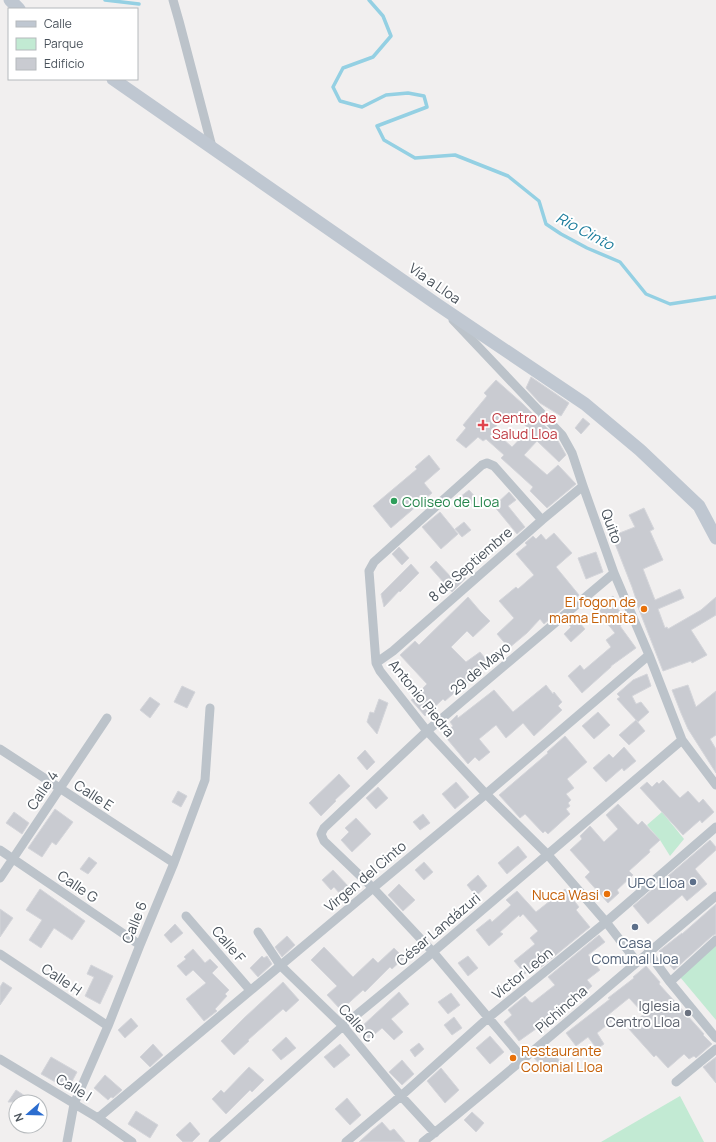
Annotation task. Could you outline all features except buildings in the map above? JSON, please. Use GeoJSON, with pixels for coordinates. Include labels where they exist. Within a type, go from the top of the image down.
{"type":"FeatureCollection","features":[{"type":"Feature","properties":{"kind":"street"},"geometry":{"type":"LineString","coordinates":[[10,0],[18,8]]}},
{"type":"Feature","properties":{"kind":"street"},"geometry":{"type":"LineString","coordinates":[[173,0],[212,148]]}},
{"type":"Feature","properties":{"kind":"street","name":"Vía a Lloa"},"geometry":{"type":"LineString","coordinates":[[114,80],[438,305],[585,404],[640,450],[699,506],[716,538]]}},
{"type":"Feature","properties":{"kind":"street","name":"Quito"},"geometry":{"type":"LineString","coordinates":[[438,305],[562,434],[572,453],[614,573],[649,654],[682,740],[715,779]]}},
{"type":"Feature","properties":{"kind":"street","name":"Antonio Piedra"},"geometry":{"type":"LineString","coordinates":[[542,520],[494,466],[487,462],[482,465],[374,562],[369,571],[376,663],[380,671],[427,731],[486,794],[548,855],[606,922],[637,962]]}},
{"type":"Feature","properties":{"kind":"street","name":"8 de Septiembre"},"geometry":{"type":"LineString","coordinates":[[376,663],[393,651],[542,520],[583,486]]}},
{"type":"Feature","properties":{"kind":"street","name":"29 de Mayo"},"geometry":{"type":"LineString","coordinates":[[373,888],[324,840],[321,834],[324,828],[427,731],[614,573]]}},
{"type":"Feature","properties":{"kind":"street","name":"Virgen del Cinto"},"geometry":{"type":"LineString","coordinates":[[98,1118],[486,794],[649,654]]}},
{"type":"Feature","properties":{"kind":"street","name":"Calle 6"},"geometry":{"type":"LineString","coordinates":[[67,1142],[74,1104],[108,1026],[174,863],[205,780],[210,708]]}},
{"type":"Feature","properties":{"kind":"street","name":"Calle 4"},"geometry":{"type":"LineString","coordinates":[[0,878],[107,718]]}},
{"type":"Feature","properties":{"kind":"street","name":"César Landázuri"},"geometry":{"type":"LineString","coordinates":[[213,1142],[343,1026],[548,855],[682,740]]}},
{"type":"Feature","properties":{"kind":"street","name":"Calle E"},"geometry":{"type":"LineString","coordinates":[[0,749],[174,863]]}},
{"type":"Feature","properties":{"kind":"street","name":"Víctor León"},"geometry":{"type":"LineString","coordinates":[[346,1142],[401,1096],[488,1018],[606,922],[716,827]]}},
{"type":"Feature","properties":{"kind":"street","name":"Calle G"},"geometry":{"type":"LineString","coordinates":[[0,850],[140,945]]}},
{"type":"Feature","properties":{"kind":"street"},"geometry":{"type":"LineString","coordinates":[[373,888],[432,952],[524,1060]]}},
{"type":"Feature","properties":{"kind":"street","name":"Pichincha"},"geometry":{"type":"LineString","coordinates":[[423,1142],[524,1060],[648,952],[716,896]]}},
{"type":"Feature","properties":{"kind":"street","name":"Calle F"},"geometry":{"type":"LineString","coordinates":[[186,916],[250,990]]}},
{"type":"Feature","properties":{"kind":"street","name":"Calle C"},"geometry":{"type":"LineString","coordinates":[[258,932],[280,965],[343,1026],[434,1133]]}},
{"type":"Feature","properties":{"kind":"street"},"geometry":{"type":"LineString","coordinates":[[670,982],[716,940]]}},
{"type":"Feature","properties":{"kind":"street"},"geometry":{"type":"LineString","coordinates":[[648,952],[670,982],[716,1038]]}},
{"type":"Feature","properties":{"kind":"street","name":"Calle H"},"geometry":{"type":"LineString","coordinates":[[0,954],[108,1026]]}},
{"type":"Feature","properties":{"kind":"street"},"geometry":{"type":"LineString","coordinates":[[676,1082],[716,1049]]}},
{"type":"Feature","properties":{"kind":"street","name":"Calle I"},"geometry":{"type":"LineString","coordinates":[[0,1059],[98,1118],[132,1142]]}},
{"type":"Feature","properties":{"kind":"green space"},"geometry":{"type":"Polygon","coordinates":[[[662,812],[684,839],[670,856],[660,840],[647,825],[662,812]]]}},
{"type":"Feature","properties":{"kind":"green space"},"geometry":{"type":"Polygon","coordinates":[[[716,944],[716,1020],[680,977],[716,944]]]}},
{"type":"Feature","properties":{"kind":"green space"},"geometry":{"type":"Polygon","coordinates":[[[680,1096],[704,1142],[601,1142],[680,1096]]]}},
{"type":"Feature","properties":{"kind":"waterway","name":"Rio Cinto"},"geometry":{"type":"LineString","coordinates":[[105,0],[139,4]]}},
{"type":"Feature","properties":{"kind":"waterway","name":"Rio Cinto"},"geometry":{"type":"LineString","coordinates":[[369,0],[383,16],[391,36],[373,57],[343,68],[333,87],[340,101],[362,107],[386,95],[408,93],[424,96],[427,107],[377,126],[384,140],[415,158],[455,155],[508,176],[539,201],[546,224],[587,248],[620,262],[646,294],[670,304],[716,297]]}},
{"type":"Feature","properties":{"kind":"place","name":"Centro de Salud Lloa"},"geometry":{"type":"Point","coordinates":[483,425]}},
{"type":"Feature","properties":{"kind":"place","name":"Coliseo de Lloa"},"geometry":{"type":"Point","coordinates":[394,501]}},
{"type":"Feature","properties":{"kind":"place","name":"El fogon de mama Enmita"},"geometry":{"type":"Point","coordinates":[644,609]}},
{"type":"Feature","properties":{"kind":"place","name":"UPC Lloa"},"geometry":{"type":"Point","coordinates":[693,882]}},
{"type":"Feature","properties":{"kind":"place","name":"Nuca Wasi"},"geometry":{"type":"Point","coordinates":[607,894]}},
{"type":"Feature","properties":{"kind":"place","name":"Casa Comunal Lloa"},"geometry":{"type":"Point","coordinates":[635,927]}},
{"type":"Feature","properties":{"kind":"place","name":"Iglesia Centro Lloa"},"geometry":{"type":"Point","coordinates":[688,1013]}},
{"type":"Feature","properties":{"kind":"place","name":"Restaurante Colonial Lloa"},"geometry":{"type":"Point","coordinates":[513,1058]}}]}
